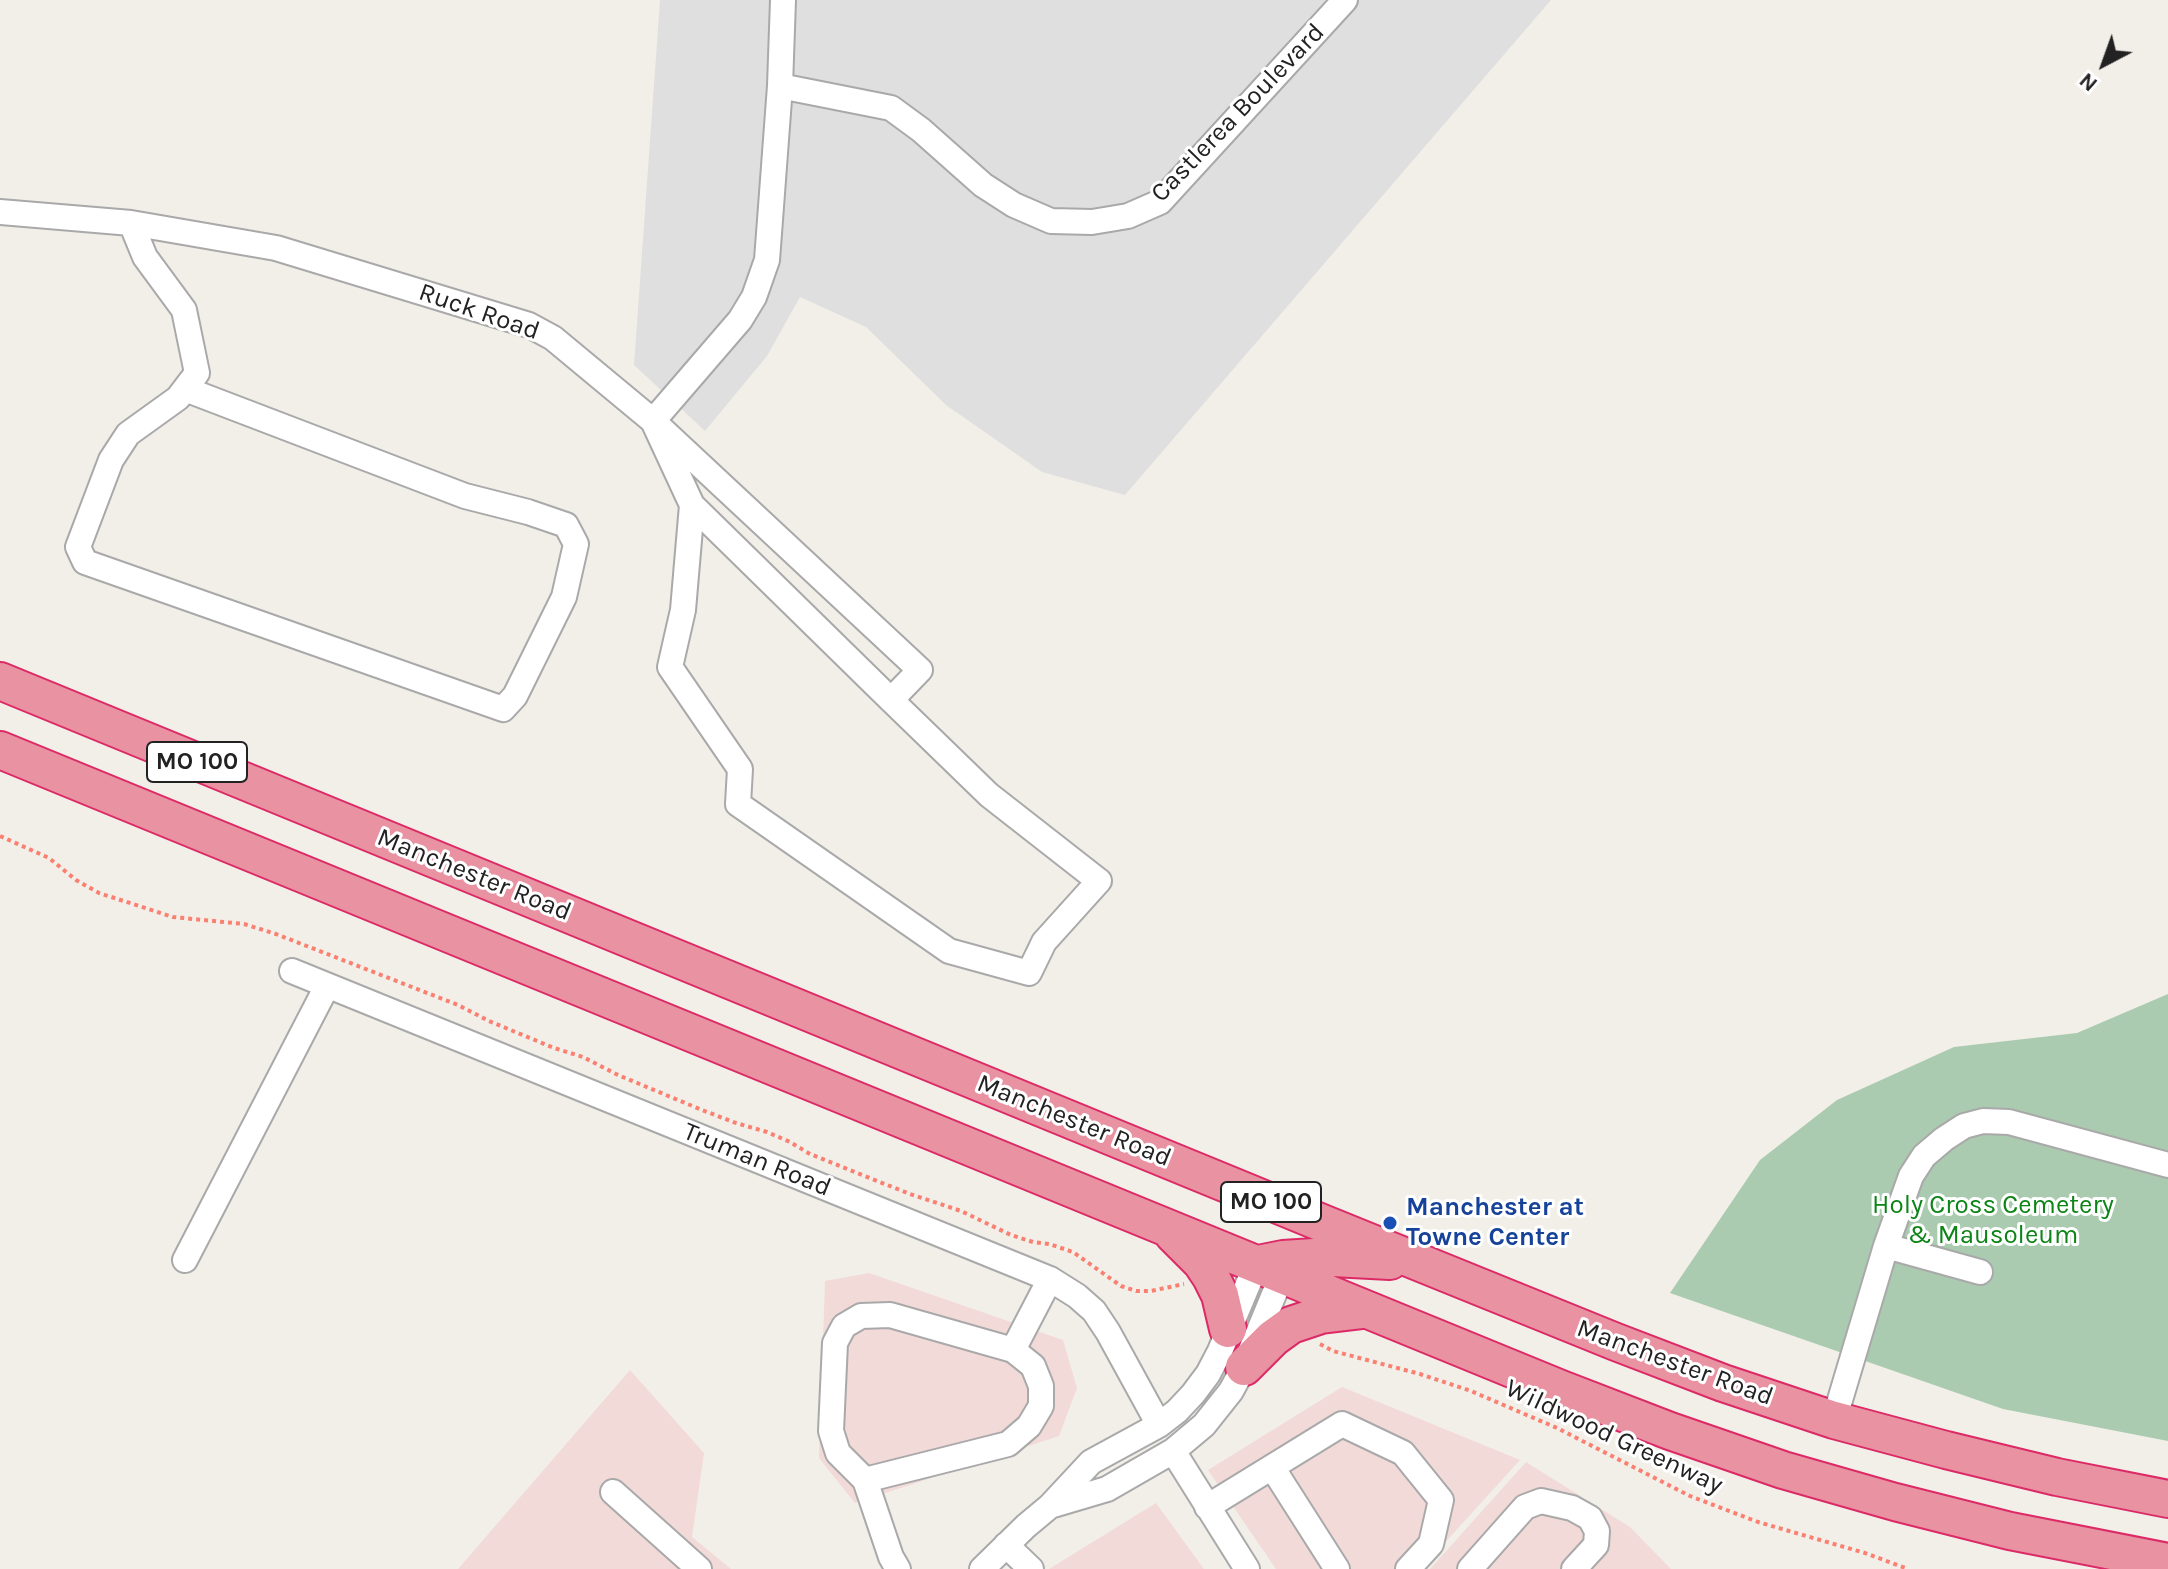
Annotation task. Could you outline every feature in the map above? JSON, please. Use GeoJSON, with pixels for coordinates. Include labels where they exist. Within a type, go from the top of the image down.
{"type":"FeatureCollection","features":[{"type":"Feature","properties":{"kind":"highway","name":"Manchester Road"},"geometry":{"type":"LineString","coordinates":[[0,681],[1656,1358],[1834,1420],[2057,1477],[2168,1499]]}},
{"type":"Feature","properties":{"kind":"highway","name":"MO 100"},"geometry":{"type":"LineString","coordinates":[[0,750],[1167,1227],[1274,1266],[1367,1309],[1656,1426],[1783,1470],[1895,1502],[2010,1531],[2168,1562]]}},
{"type":"Feature","properties":{"kind":"highway"},"geometry":{"type":"LineString","coordinates":[[1250,1193],[1265,1210],[1278,1235],[1274,1266],[1354,1258],[1425,1264]]}},
{"type":"Feature","properties":{"kind":"highway"},"geometry":{"type":"LineString","coordinates":[[1167,1227],[1201,1262],[1211,1277],[1220,1295],[1228,1329]]}},
{"type":"Feature","properties":{"kind":"highway"},"geometry":{"type":"LineString","coordinates":[[1244,1367],[1291,1325],[1321,1315],[1367,1309]]}},
{"type":"Feature","properties":{"kind":"street"},"geometry":{"type":"LineString","coordinates":[[692,505],[683,610],[670,667],[740,769],[738,804],[949,951],[1029,973],[1044,942],[1099,881],[989,795],[692,505],[653,421],[740,320],[754,297],[767,260],[783,0]]}},
{"type":"Feature","properties":{"kind":"street","name":"Castlerea Boulevard"},"geometry":{"type":"LineString","coordinates":[[780,86],[891,108],[933,140],[983,185],[1014,205],[1051,221],[1092,222],[1128,216],[1160,202],[1345,0]]}},
{"type":"Feature","properties":{"kind":"street","name":"Ruck Road"},"geometry":{"type":"LineString","coordinates":[[0,212],[131,223],[276,248],[529,325],[553,338],[653,421],[920,670],[891,700]]}},
{"type":"Feature","properties":{"kind":"street"},"geometry":{"type":"LineString","coordinates":[[131,223],[145,257],[184,310],[197,373],[178,398],[128,434],[111,460],[78,547],[85,562],[503,709],[515,696],[564,597],[576,544],[566,525],[465,496],[185,389]]}},
{"type":"Feature","properties":{"kind":"street","name":"Truman Road"},"geometry":{"type":"LineString","coordinates":[[292,971],[1050,1279],[1094,1311],[1159,1425]]}},
{"type":"Feature","properties":{"kind":"street"},"geometry":{"type":"LineString","coordinates":[[185,1260],[327,986]]}},
{"type":"Feature","properties":{"kind":"street"},"geometry":{"type":"LineString","coordinates":[[1834,1420],[1886,1246],[1911,1176],[1924,1156],[1944,1139],[1964,1126],[1983,1121],[2009,1122],[2168,1165]]}},
{"type":"Feature","properties":{"kind":"street"},"geometry":{"type":"LineString","coordinates":[[1886,1246],[1980,1272]]}},
{"type":"Feature","properties":{"kind":"street"},"geometry":{"type":"LineString","coordinates":[[982,1569],[1050,1506],[1091,1462],[1159,1425],[1177,1411],[1208,1374],[1228,1329],[1274,1266]]}},
{"type":"Feature","properties":{"kind":"street"},"geometry":{"type":"LineString","coordinates":[[1050,1506],[1107,1489],[1173,1451],[1217,1411],[1244,1367],[1274,1266]]}},
{"type":"Feature","properties":{"kind":"street"},"geometry":{"type":"LineString","coordinates":[[1013,1350],[1050,1279]]}},
{"type":"Feature","properties":{"kind":"street"},"geometry":{"type":"LineString","coordinates":[[865,1480],[1008,1444],[1029,1426],[1041,1406],[1041,1386],[1033,1366],[1013,1350],[890,1315],[861,1316],[844,1326],[835,1343],[831,1431],[838,1453],[865,1480],[898,1569]]}},
{"type":"Feature","properties":{"kind":"street"},"geometry":{"type":"LineString","coordinates":[[1207,1507],[1342,1424],[1403,1453],[1441,1500],[1431,1544],[1408,1569]]}},
{"type":"Feature","properties":{"kind":"street"},"geometry":{"type":"LineString","coordinates":[[1173,1451],[1247,1569]]}},
{"type":"Feature","properties":{"kind":"street"},"geometry":{"type":"LineString","coordinates":[[1272,1467],[1337,1569]]}},
{"type":"Feature","properties":{"kind":"street"},"geometry":{"type":"LineString","coordinates":[[613,1492],[699,1569]]}},
{"type":"Feature","properties":{"kind":"street"},"geometry":{"type":"LineString","coordinates":[[1470,1569],[1525,1507],[1541,1501],[1572,1508],[1590,1518],[1597,1531],[1596,1545],[1574,1569]]}},
{"type":"Feature","properties":{"kind":"street"},"geometry":{"type":"LineString","coordinates":[[1006,1545],[1031,1569]]}},
{"type":"Feature","properties":{"kind":"path","name":"Wildwood Greenway"},"geometry":{"type":"LineString","coordinates":[[1316,1343],[1333,1351],[1471,1391],[1557,1428],[1690,1496],[1758,1522],[1865,1553],[1908,1569]]}},
{"type":"Feature","properties":{"kind":"shaded area"},"geometry":{"type":"Polygon","coordinates":[[[660,0],[1551,0],[1125,495],[1042,472],[946,405],[866,327],[800,297],[767,356],[705,431],[634,365],[660,0]]]}},
{"type":"Feature","properties":{"kind":"shaded area"},"geometry":{"type":"Polygon","coordinates":[[[869,1273],[1063,1340],[1077,1388],[1059,1436],[855,1503],[819,1458],[825,1281],[869,1273]]]}},
{"type":"Feature","properties":{"kind":"shaded area"},"geometry":{"type":"Polygon","coordinates":[[[630,1370],[704,1453],[692,1537],[731,1569],[458,1569],[630,1370]]]}},
{"type":"Feature","properties":{"kind":"shaded area"},"geometry":{"type":"Polygon","coordinates":[[[1342,1387],[1520,1460],[1421,1569],[1276,1569],[1208,1470],[1342,1387]]]}},
{"type":"Feature","properties":{"kind":"shaded area"},"geometry":{"type":"Polygon","coordinates":[[[1526,1462],[1630,1527],[1671,1569],[1430,1569],[1526,1462]]]}},
{"type":"Feature","properties":{"kind":"shaded area"},"geometry":{"type":"Polygon","coordinates":[[[1156,1503],[1204,1569],[1049,1569],[1156,1503]]]}},
{"type":"Feature","properties":{"kind":"green space","name":"Holy Cross Cemetery & Mausoleum"},"geometry":{"type":"Polygon","coordinates":[[[2168,994],[2168,1441],[2003,1409],[1670,1293],[1760,1160],[1837,1100],[1954,1047],[2077,1033],[2168,994]]]}},
{"type":"Feature","properties":{"kind":"place","name":"Manchester at Towne Center"},"geometry":{"type":"Point","coordinates":[1390,1223]}}]}
